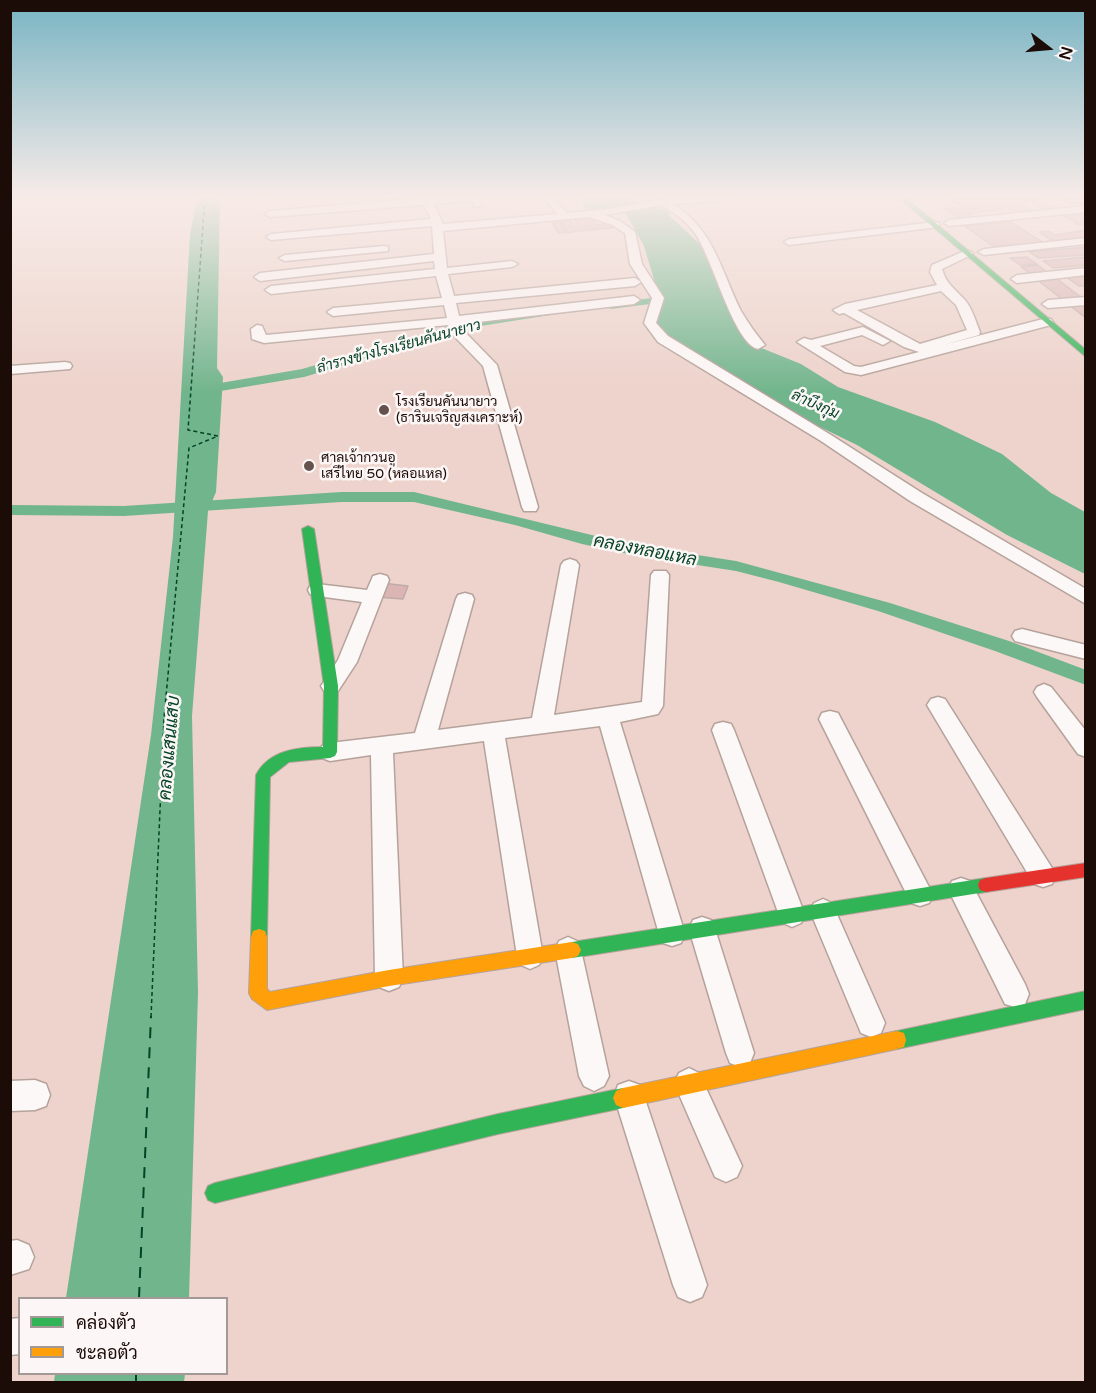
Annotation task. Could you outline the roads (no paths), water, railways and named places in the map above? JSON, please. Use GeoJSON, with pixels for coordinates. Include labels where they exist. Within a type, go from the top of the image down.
{"type":"FeatureCollection","features":[{"type":"Feature","properties":{"kind":"street"},"geometry":{"type":"LineString","coordinates":[[260,277],[386,263]]}},
{"type":"Feature","properties":{"kind":"street"},"geometry":{"type":"LineString","coordinates":[[441,263],[442,277],[455,325],[490,365],[530,507]]}},
{"type":"Feature","properties":{"kind":"street"},"geometry":{"type":"LineString","coordinates":[[636,263],[657,301],[649,322],[663,339],[826,438],[916,497],[1086,598]]}},
{"type":"Feature","properties":{"kind":"street"},"geometry":{"type":"LineString","coordinates":[[716,263],[742,326],[758,345]]}},
{"type":"Feature","properties":{"kind":"street"},"geometry":{"type":"LineString","coordinates":[[844,309],[920,348],[974,332],[961,303],[943,287],[942,280],[936,272],[936,267],[945,263]]}},
{"type":"Feature","properties":{"kind":"street"},"geometry":{"type":"LineString","coordinates":[[979,263],[1086,355]]}},
{"type":"Feature","properties":{"kind":"street"},"geometry":{"type":"LineString","coordinates":[[997,263],[1063,317]]}},
{"type":"Feature","properties":{"kind":"street"},"geometry":{"type":"LineString","coordinates":[[306,297],[512,264]]}},
{"type":"Feature","properties":{"kind":"street"},"geometry":{"type":"LineString","coordinates":[[1017,279],[1086,271]]}},
{"type":"Feature","properties":{"kind":"street"},"geometry":{"type":"LineString","coordinates":[[1054,274],[1078,289]]}},
{"type":"Feature","properties":{"kind":"street"},"geometry":{"type":"LineString","coordinates":[[272,290],[442,277]]}},
{"type":"Feature","properties":{"kind":"street"},"geometry":{"type":"LineString","coordinates":[[333,312],[634,282]]}},
{"type":"Feature","properties":{"kind":"street"},"geometry":{"type":"LineString","coordinates":[[831,312],[943,287]]}},
{"type":"Feature","properties":{"kind":"street"},"geometry":{"type":"LineString","coordinates":[[257,329],[257,336],[264,339],[342,334],[455,325],[634,300]]}},
{"type":"Feature","properties":{"kind":"street"},"geometry":{"type":"LineString","coordinates":[[1048,304],[1086,301]]}},
{"type":"Feature","properties":{"kind":"street"},"geometry":{"type":"LineString","coordinates":[[912,358],[867,332],[806,344],[856,370],[912,358],[1047,322]]}},
{"type":"Feature","properties":{"kind":"street"},"geometry":{"type":"LineString","coordinates":[[10,370],[65,366]]}},
{"type":"Feature","properties":{"kind":"street"},"geometry":{"type":"LineString","coordinates":[[308,530],[331,686],[330,752]]}},
{"type":"Feature","properties":{"kind":"street"},"geometry":{"type":"LineString","coordinates":[[542,725],[570,565]]}},
{"type":"Feature","properties":{"kind":"street"},"geometry":{"type":"LineString","coordinates":[[660,575],[652,706],[645,710],[608,717],[330,752],[280,755],[269,764],[263,775],[258,993],[261,998],[267,1001],[389,978],[1085,870]]}},
{"type":"Feature","properties":{"kind":"street"},"geometry":{"type":"LineString","coordinates":[[317,590],[376,589],[348,662],[331,686]]}},
{"type":"Feature","properties":{"kind":"street"},"geometry":{"type":"LineString","coordinates":[[424,740],[465,599]]}},
{"type":"Feature","properties":{"kind":"street"},"geometry":{"type":"LineString","coordinates":[[1022,636],[1086,652]]}},
{"type":"Feature","properties":{"kind":"street"},"geometry":{"type":"LineString","coordinates":[[1044,692],[1086,748]]}},
{"type":"Feature","properties":{"kind":"street"},"geometry":{"type":"LineString","coordinates":[[938,705],[1043,876]]}},
{"type":"Feature","properties":{"kind":"street"},"geometry":{"type":"LineString","coordinates":[[608,717],[672,934]]}},
{"type":"Feature","properties":{"kind":"street"},"geometry":{"type":"LineString","coordinates":[[830,719],[920,896]]}},
{"type":"Feature","properties":{"kind":"street"},"geometry":{"type":"LineString","coordinates":[[723,730],[792,915]]}},
{"type":"Feature","properties":{"kind":"street"},"geometry":{"type":"LineString","coordinates":[[493,731],[530,956]]}},
{"type":"Feature","properties":{"kind":"street"},"geometry":{"type":"LineString","coordinates":[[382,745],[389,978]]}},
{"type":"Feature","properties":{"kind":"street"},"geometry":{"type":"LineString","coordinates":[[961,889],[1015,994]]}},
{"type":"Feature","properties":{"kind":"street"},"geometry":{"type":"LineString","coordinates":[[823,911],[871,1023]]}},
{"type":"Feature","properties":{"kind":"street"},"geometry":{"type":"LineString","coordinates":[[702,929],[740,1053]]}},
{"type":"Feature","properties":{"kind":"street"},"geometry":{"type":"LineString","coordinates":[[568,950],[594,1076]]}},
{"type":"Feature","properties":{"kind":"street"},"geometry":{"type":"LineString","coordinates":[[215,1194],[498,1124],[1086,1000]]}},
{"type":"Feature","properties":{"kind":"street"},"geometry":{"type":"LineString","coordinates":[[689,1083],[726,1166]]}},
{"type":"Feature","properties":{"kind":"street"},"geometry":{"type":"LineString","coordinates":[[629,1096],[690,1285]]}},
{"type":"Feature","properties":{"kind":"water","name":"คลองแสนแสบ"},"geometry":{"type":"Polygon","coordinates":[[[188,263],[219,263],[217,368],[223,377],[216,492],[208,511],[192,716],[198,993],[189,1297],[66,1297],[151,735],[173,537],[188,263]]]}},
{"type":"Feature","properties":{"kind":"water","name":"ลำบึงกุ่ม"},"geometry":{"type":"Polygon","coordinates":[[[649,263],[711,263],[754,345],[801,364],[838,387],[935,422],[1002,454],[1051,493],[1085,512],[1085,574],[1007,535],[857,445],[779,407],[651,324],[658,293],[649,263]]]}},
{"type":"Feature","properties":{"kind":"water"},"geometry":{"type":"Polygon","coordinates":[[[55,1375],[185,1375],[184,1382],[54,1382],[55,1375]]]}},
{"type":"Feature","properties":{"kind":"waterway","name":"ลำรางข้างโรงเรียนคันนายาว"},"geometry":{"type":"LineString","coordinates":[[611,306],[677,298]]}},
{"type":"Feature","properties":{"kind":"waterway","name":"ลำรางข้างโรงเรียนคันนายาว"},"geometry":{"type":"LineString","coordinates":[[197,391],[304,373],[467,325],[546,313]]}},
{"type":"Feature","properties":{"kind":"waterway","name":"คลองหลอแหล"},"geometry":{"type":"LineString","coordinates":[[10,510],[124,511],[341,497],[414,497],[519,521],[582,539],[633,550],[736,566],[783,578],[884,607],[1002,646],[1086,678]]}},
{"type":"Feature","properties":{"kind":"place","name":"โรงเรียนคันนายาว (ธารินเจริญสงเคราะห์)"},"geometry":{"type":"Point","coordinates":[384,410]}},
{"type":"Feature","properties":{"kind":"place","name":"ศาลเจ้ากวนอู เสรีไทย 50 (หลอแหล)"},"geometry":{"type":"Point","coordinates":[309,466]}}]}
